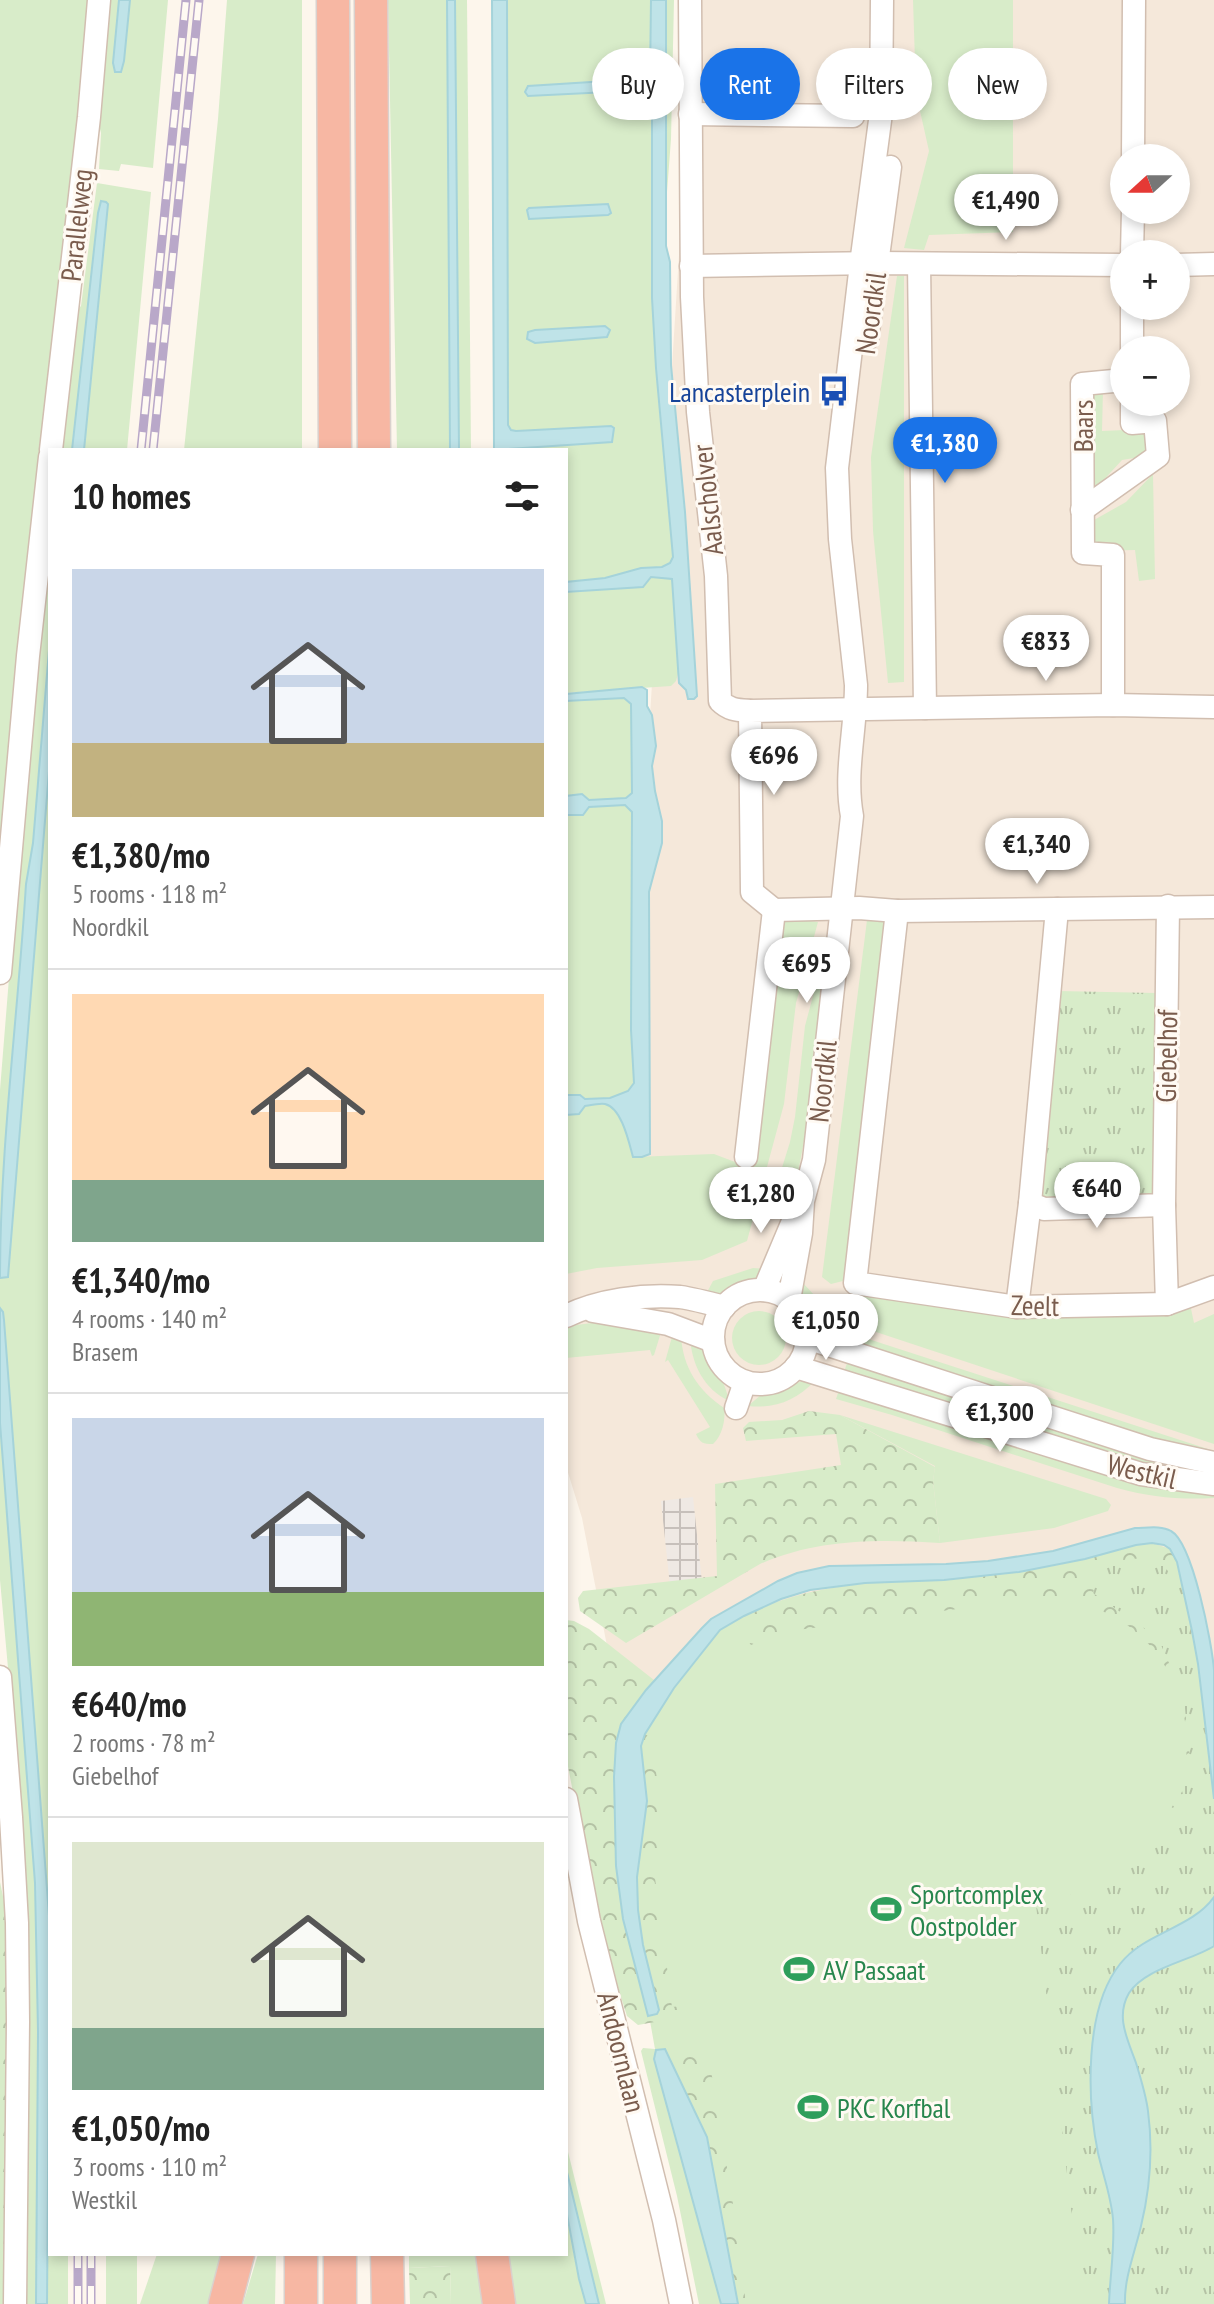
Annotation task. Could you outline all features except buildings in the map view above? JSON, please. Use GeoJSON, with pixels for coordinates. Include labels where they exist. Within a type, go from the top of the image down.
{"type":"FeatureCollection","features":[{"type":"Feature","properties":{"kind":"highway"},"geometry":{"type":"LineString","coordinates":[[333,0],[335,448]]}},
{"type":"Feature","properties":{"kind":"highway"},"geometry":{"type":"LineString","coordinates":[[371,0],[374,448]]}},
{"type":"Feature","properties":{"kind":"highway"},"geometry":{"type":"LineString","coordinates":[[225,2304],[237,2256]]}},
{"type":"Feature","properties":{"kind":"highway"},"geometry":{"type":"LineString","coordinates":[[301,2256],[301,2304]]}},
{"type":"Feature","properties":{"kind":"highway"},"geometry":{"type":"LineString","coordinates":[[340,2256],[340,2304]]}},
{"type":"Feature","properties":{"kind":"highway"},"geometry":{"type":"LineString","coordinates":[[387,2256],[388,2304]]}},
{"type":"Feature","properties":{"kind":"highway"},"geometry":{"type":"LineString","coordinates":[[492,2256],[499,2304]]}},
{"type":"Feature","properties":{"kind":"street","name":"Parallelweg"},"geometry":{"type":"LineString","coordinates":[[51,448],[89,117],[99,0]]}},
{"type":"Feature","properties":{"kind":"street","name":"Aalscholver"},"geometry":{"type":"LineString","coordinates":[[690,0],[691,266],[698,412],[716,576],[720,701],[734,710],[750,711]]}},
{"type":"Feature","properties":{"kind":"street","name":"Noordkil"},"geometry":{"type":"LineString","coordinates":[[789,1300],[801,1233],[803,1201],[814,1160],[852,816],[859,800],[862,708],[867,668],[853,551],[850,460],[881,113],[882,0]]}},
{"type":"Feature","properties":{"kind":"street","name":"Noordkil"},"geometry":{"type":"LineString","coordinates":[[869,264],[893,145],[896,0]]}},
{"type":"Feature","properties":{"kind":"street"},"geometry":{"type":"LineString","coordinates":[[1133,144],[1134,0]]}},
{"type":"Feature","properties":{"kind":"street"},"geometry":{"type":"LineString","coordinates":[[690,114],[816,116]]}},
{"type":"Feature","properties":{"kind":"street","name":"Noordkil"},"geometry":{"type":"LineString","coordinates":[[919,264],[925,708]]}},
{"type":"Feature","properties":{"kind":"street"},"geometry":{"type":"LineString","coordinates":[[1190,265],[1214,264]]}},
{"type":"Feature","properties":{"kind":"street"},"geometry":{"type":"LineString","coordinates":[[691,266],[1110,265]]}},
{"type":"Feature","properties":{"kind":"street","name":"Baars"},"geometry":{"type":"LineString","coordinates":[[1110,381],[1082,384],[1082,510],[1083,553],[1113,555],[1113,705]]}},
{"type":"Feature","properties":{"kind":"street","name":"Baars"},"geometry":{"type":"LineString","coordinates":[[1082,510],[1158,456],[1155,421],[1142,416]]}},
{"type":"Feature","properties":{"kind":"street"},"geometry":{"type":"LineString","coordinates":[[0,973],[48,476]]}},
{"type":"Feature","properties":{"kind":"street"},"geometry":{"type":"LineString","coordinates":[[1214,707],[1113,705],[750,711],[752,892],[774,910],[1214,907]]}},
{"type":"Feature","properties":{"kind":"street","name":"Giebelhof"},"geometry":{"type":"LineString","coordinates":[[1167,1304],[1164,1205],[1168,906]]}},
{"type":"Feature","properties":{"kind":"street"},"geometry":{"type":"LineString","coordinates":[[1017,1307],[1030,1203],[1057,909]]}},
{"type":"Feature","properties":{"kind":"street"},"geometry":{"type":"LineString","coordinates":[[746,1157],[774,910]]}},
{"type":"Feature","properties":{"kind":"street","name":"Noordkil"},"geometry":{"type":"LineString","coordinates":[[855,1283],[897,911]]}},
{"type":"Feature","properties":{"kind":"street","name":"Noordkil"},"geometry":{"type":"LineString","coordinates":[[764,1290],[803,1201]]}},
{"type":"Feature","properties":{"kind":"street"},"geometry":{"type":"LineString","coordinates":[[1030,1203],[1044,1209],[1164,1205]]}},
{"type":"Feature","properties":{"kind":"street","name":"Zeelt"},"geometry":{"type":"LineString","coordinates":[[855,1283],[1017,1307],[1167,1304],[1214,1287]]}},
{"type":"Feature","properties":{"kind":"street"},"geometry":{"type":"LineString","coordinates":[[755,1290],[782,1295],[789,1300],[803,1317],[807,1338],[804,1354],[796,1367],[788,1375],[767,1384],[745,1382],[733,1375],[723,1366],[713,1341],[715,1323],[724,1307],[738,1295],[755,1290]]}},
{"type":"Feature","properties":{"kind":"street"},"geometry":{"type":"LineString","coordinates":[[575,1313],[615,1301],[677,1297],[724,1307]]}},
{"type":"Feature","properties":{"kind":"street"},"geometry":{"type":"LineString","coordinates":[[575,1313],[668,1324],[713,1341]]}},
{"type":"Feature","properties":{"kind":"street","name":"Westkil"},"geometry":{"type":"LineString","coordinates":[[807,1338],[1150,1449],[1214,1463]]}},
{"type":"Feature","properties":{"kind":"street","name":"Westkil"},"geometry":{"type":"LineString","coordinates":[[796,1367],[1141,1474],[1214,1484]]}},
{"type":"Feature","properties":{"kind":"street"},"geometry":{"type":"LineString","coordinates":[[736,1408],[745,1382]]}},
{"type":"Feature","properties":{"kind":"street"},"geometry":{"type":"LineString","coordinates":[[0,1677],[17,1923],[15,2304]]}},
{"type":"Feature","properties":{"kind":"street","name":"Andoornlaan"},"geometry":{"type":"LineString","coordinates":[[568,1810],[589,1921],[664,2220],[681,2304]]}},
{"type":"Feature","properties":{"kind":"shaded area"},"geometry":{"type":"Polygon","coordinates":[[[688,0],[1214,0],[1214,2304],[625,1738],[582,1518],[568,1472],[568,1220],[645,795],[686,144],[688,0]]]}},
{"type":"Feature","properties":{"kind":"shaded area"},"geometry":{"type":"Polygon","coordinates":[[[693,1497],[702,1582],[670,1586],[661,1501],[693,1497]]]}},
{"type":"Feature","properties":{"kind":"green space"},"geometry":{"type":"Polygon","coordinates":[[[0,0],[90,0],[80,119],[38,470],[0,868],[0,0]]]}},
{"type":"Feature","properties":{"kind":"green space"},"geometry":{"type":"Polygon","coordinates":[[[108,0],[168,0],[153,168],[121,164],[119,171],[99,169],[101,133],[97,117],[108,0]]]}},
{"type":"Feature","properties":{"kind":"green space"},"geometry":{"type":"Polygon","coordinates":[[[227,0],[302,0],[302,448],[184,448],[227,0]]]}},
{"type":"Feature","properties":{"kind":"green space"},"geometry":{"type":"Polygon","coordinates":[[[388,0],[447,0],[450,448],[397,448],[388,0]]]}},
{"type":"Feature","properties":{"kind":"green space"},"geometry":{"type":"Polygon","coordinates":[[[455,0],[467,0],[471,448],[459,448],[455,0]]]}},
{"type":"Feature","properties":{"kind":"green space"},"geometry":{"type":"Polygon","coordinates":[[[497,0],[674,0],[673,48],[592,48],[592,120],[671,120],[661,272],[679,670],[671,686],[568,693],[568,448],[507,448],[497,0]]]}},
{"type":"Feature","properties":{"kind":"green space"},"geometry":{"type":"Polygon","coordinates":[[[913,0],[1013,0],[1013,48],[948,48],[948,120],[1013,120],[1013,232],[929,235],[924,250],[904,248],[929,151],[922,120],[932,120],[932,48],[915,48],[913,0]]]}},
{"type":"Feature","properties":{"kind":"green space"},"geometry":{"type":"Polygon","coordinates":[[[97,183],[151,192],[127,448],[84,448],[108,204],[101,202],[72,448],[58,448],[76,311],[81,306],[97,183]]]}},
{"type":"Feature","properties":{"kind":"green space"},"geometry":{"type":"Polygon","coordinates":[[[897,276],[904,276],[904,682],[888,683],[873,531],[871,457],[897,276]]]}},
{"type":"Feature","properties":{"kind":"green space"},"geometry":{"type":"Polygon","coordinates":[[[1089,388],[1103,390],[1102,431],[1147,429],[1146,456],[1122,460],[1087,498],[1089,388]]]}},
{"type":"Feature","properties":{"kind":"green space"},"geometry":{"type":"Polygon","coordinates":[[[1153,474],[1155,579],[1139,581],[1135,550],[1089,551],[1087,524],[1126,502],[1153,474]]]}},
{"type":"Feature","properties":{"kind":"green space"},"geometry":{"type":"Polygon","coordinates":[[[48,551],[48,662],[33,843],[26,884],[0,1241],[0,1090],[48,551]]]}},
{"type":"Feature","properties":{"kind":"green space"},"geometry":{"type":"Polygon","coordinates":[[[624,698],[631,704],[631,1030],[634,1083],[628,1091],[610,1098],[585,1099],[580,1095],[568,1095],[568,700],[624,698]]]}},
{"type":"Feature","properties":{"kind":"green space"},"geometry":{"type":"Polygon","coordinates":[[[48,784],[48,1903],[4,1320],[0,1308],[0,1278],[8,1277],[48,784]]]}},
{"type":"Feature","properties":{"kind":"green space"},"geometry":{"type":"Polygon","coordinates":[[[787,918],[818,922],[796,1003],[784,1104],[747,1241],[702,1260],[597,1268],[568,1274],[568,1115],[579,1114],[585,1106],[603,1104],[611,1107],[624,1127],[633,1157],[714,1154],[748,1167],[782,922],[787,918]]]}},
{"type":"Feature","properties":{"kind":"green space"},"geometry":{"type":"Polygon","coordinates":[[[867,920],[887,920],[843,1281],[831,1284],[822,1277],[867,920]]]}},
{"type":"Feature","properties":{"kind":"green space"},"geometry":{"type":"Polygon","coordinates":[[[821,966],[825,966],[811,1090],[802,1152],[788,1212],[770,1206],[790,1142],[805,1026],[821,966]]]}},
{"type":"Feature","properties":{"kind":"green space"},"geometry":{"type":"Polygon","coordinates":[[[1058,991],[1156,993],[1158,1187],[1148,1198],[1047,1200],[1038,1195],[1058,991]]]}},
{"type":"Feature","properties":{"kind":"green space"},"geometry":{"type":"Polygon","coordinates":[[[753,1268],[766,1269],[738,1289],[705,1296],[713,1281],[753,1268]]]}},
{"type":"Feature","properties":{"kind":"green space"},"geometry":{"type":"Polygon","coordinates":[[[803,1283],[815,1296],[829,1299],[834,1325],[832,1340],[819,1331],[811,1320],[799,1291],[803,1283]]]}},
{"type":"Feature","properties":{"kind":"green space"},"geometry":{"type":"Polygon","coordinates":[[[850,1292],[1190,1304],[1194,1323],[1214,1314],[1214,1444],[867,1329],[853,1321],[850,1292]]]}},
{"type":"Feature","properties":{"kind":"green space"},"geometry":{"type":"Polygon","coordinates":[[[759,1311],[778,1319],[786,1338],[778,1357],[759,1365],[740,1357],[732,1338],[740,1319],[759,1311]]]}},
{"type":"Feature","properties":{"kind":"green space"},"geometry":{"type":"Polygon","coordinates":[[[608,1321],[662,1329],[652,1356],[650,1350],[568,1358],[568,1328],[608,1321]]]}},
{"type":"Feature","properties":{"kind":"green space"},"geometry":{"type":"Polygon","coordinates":[[[673,1333],[681,1336],[685,1358],[699,1386],[724,1408],[723,1428],[713,1444],[702,1442],[697,1437],[696,1434],[710,1427],[668,1360],[665,1362],[673,1333]]]}},
{"type":"Feature","properties":{"kind":"green space"},"geometry":{"type":"Polygon","coordinates":[[[856,1335],[1214,1451],[1214,1457],[852,1347],[856,1335]]]}},
{"type":"Feature","properties":{"kind":"green space"},"geometry":{"type":"Polygon","coordinates":[[[690,1338],[715,1366],[729,1401],[713,1390],[701,1375],[693,1358],[690,1338]]]}},
{"type":"Feature","properties":{"kind":"green space"},"geometry":{"type":"Polygon","coordinates":[[[849,1357],[1214,1470],[1190,1478],[843,1375],[849,1357]]]}},
{"type":"Feature","properties":{"kind":"green space"},"geometry":{"type":"Polygon","coordinates":[[[806,1380],[815,1381],[785,1402],[748,1406],[762,1394],[806,1380]]]}},
{"type":"Feature","properties":{"kind":"green space"},"geometry":{"type":"Polygon","coordinates":[[[840,1387],[1214,1491],[1214,1498],[1165,1497],[1117,1488],[836,1399],[840,1387]]]}},
{"type":"Feature","properties":{"kind":"green space"},"geometry":{"type":"Polygon","coordinates":[[[809,1411],[840,1415],[935,1467],[933,1481],[940,1543],[848,1543],[782,1556],[760,1564],[626,1643],[580,1611],[578,1598],[583,1591],[717,1576],[715,1484],[841,1465],[836,1434],[746,1441],[743,1428],[749,1422],[782,1420],[809,1411]]]}},
{"type":"Feature","properties":{"kind":"green space"},"geometry":{"type":"Polygon","coordinates":[[[840,1415],[1106,1499],[1111,1505],[1108,1511],[1054,1528],[940,1543],[933,1481],[935,1466],[840,1415]]]}},
{"type":"Feature","properties":{"kind":"green space"},"geometry":{"type":"Polygon","coordinates":[[[0,1423],[35,1883],[38,2032],[36,2304],[24,2304],[11,1701],[0,1580],[0,1423]]]}},
{"type":"Feature","properties":{"kind":"green space"},"geometry":{"type":"Polygon","coordinates":[[[1152,1543],[1170,1549],[1177,1562],[1192,1631],[1214,1799],[1156,1849],[1147,1843],[1173,1805],[1186,1762],[1182,1704],[1171,1677],[1156,1653],[1137,1633],[1113,1616],[1068,1601],[1018,1601],[782,1632],[751,1645],[734,1622],[767,1605],[837,1587],[1021,1571],[1152,1543]]]}},
{"type":"Feature","properties":{"kind":"green space"},"geometry":{"type":"Polygon","coordinates":[[[1154,1557],[1193,1596],[1214,1746],[1214,2304],[1082,2304],[1036,1905],[1102,1885],[1154,1843],[1191,1775],[1184,1697],[1158,1638],[1093,1593],[1101,1562],[1154,1557]]]}},
{"type":"Feature","properties":{"kind":"green space","name":"Sportcomplex Oostpolder"},"geometry":{"type":"Polygon","coordinates":[[[1088,1573],[1185,1654],[1209,1854],[1114,2304],[699,2304],[677,2196],[641,2051],[643,2048],[655,2049],[601,1745],[683,1676],[720,1630],[734,1622],[739,1628],[1088,1573]]]}},
{"type":"Feature","properties":{"kind":"green space"},"geometry":{"type":"Polygon","coordinates":[[[568,1620],[589,1629],[654,1680],[621,1724],[616,1743],[616,1866],[623,1919],[648,2016],[637,1877],[647,1801],[641,1746],[645,1734],[652,1739],[663,1827],[655,1830],[657,1848],[651,1848],[668,1975],[671,1975],[672,2007],[682,2006],[682,2017],[638,2025],[627,2016],[599,1928],[568,1766],[568,1620]]]}},
{"type":"Feature","properties":{"kind":"green space"},"geometry":{"type":"Polygon","coordinates":[[[0,1882],[6,1911],[8,2022],[5,2304],[0,2304],[0,1882]]]}},
{"type":"Feature","properties":{"kind":"green space"},"geometry":{"type":"Polygon","coordinates":[[[707,2046],[746,2304],[738,2304],[707,2137],[665,2049],[707,2046]]]}},
{"type":"Feature","properties":{"kind":"green space"},"geometry":{"type":"Polygon","coordinates":[[[568,2152],[606,2304],[599,2304],[568,2176],[568,2152]]]}},
{"type":"Feature","properties":{"kind":"green space"},"geometry":{"type":"Polygon","coordinates":[[[568,2220],[586,2304],[512,2304],[503,2256],[568,2256],[568,2220]]]}},
{"type":"Feature","properties":{"kind":"green space"},"geometry":{"type":"Polygon","coordinates":[[[48,2235],[48,2256],[68,2256],[68,2304],[47,2304],[48,2235]]]}},
{"type":"Feature","properties":{"kind":"green space"},"geometry":{"type":"Polygon","coordinates":[[[106,2256],[137,2256],[137,2304],[106,2304],[106,2256]]]}},
{"type":"Feature","properties":{"kind":"green space"},"geometry":{"type":"Polygon","coordinates":[[[156,2256],[223,2256],[209,2304],[140,2304],[156,2256]]]}},
{"type":"Feature","properties":{"kind":"green space"},"geometry":{"type":"Polygon","coordinates":[[[257,2256],[276,2256],[275,2304],[243,2304],[257,2256]]]}},
{"type":"Feature","properties":{"kind":"green space"},"geometry":{"type":"Polygon","coordinates":[[[409,2256],[475,2256],[482,2304],[451,2304],[450,2266],[409,2268],[409,2256]]]}},
{"type":"Feature","properties":{"kind":"green space"},"geometry":{"type":"Polygon","coordinates":[[[450,2266],[451,2304],[410,2304],[409,2268],[450,2266]]]}},
{"type":"Feature","properties":{"kind":"water"},"geometry":{"type":"Polygon","coordinates":[[[119,0],[130,0],[124,61],[121,72],[115,72],[113,63],[119,0]]]}},
{"type":"Feature","properties":{"kind":"water"},"geometry":{"type":"Polygon","coordinates":[[[447,0],[455,0],[459,448],[450,448],[447,0]]]}},
{"type":"Feature","properties":{"kind":"water"},"geometry":{"type":"Polygon","coordinates":[[[492,0],[507,0],[508,425],[516,431],[614,428],[612,442],[494,448],[492,0]]]}},
{"type":"Feature","properties":{"kind":"water"},"geometry":{"type":"Polygon","coordinates":[[[651,0],[666,0],[666,48],[650,48],[651,0]]]}},
{"type":"Feature","properties":{"kind":"water"},"geometry":{"type":"Polygon","coordinates":[[[592,82],[592,93],[528,96],[525,92],[528,86],[592,82]]]}},
{"type":"Feature","properties":{"kind":"water"},"geometry":{"type":"Polygon","coordinates":[[[652,120],[666,120],[666,246],[670,262],[671,365],[685,512],[697,696],[694,699],[688,699],[686,690],[679,683],[672,579],[651,577],[643,587],[568,592],[568,582],[662,567],[670,563],[673,557],[652,298],[652,120]]]}},
{"type":"Feature","properties":{"kind":"water"},"geometry":{"type":"Polygon","coordinates":[[[101,201],[106,202],[84,448],[72,448],[101,201]]]}},
{"type":"Feature","properties":{"kind":"water"},"geometry":{"type":"Polygon","coordinates":[[[608,204],[611,213],[608,215],[529,219],[527,210],[529,208],[608,204]]]}},
{"type":"Feature","properties":{"kind":"water"},"geometry":{"type":"Polygon","coordinates":[[[605,326],[610,330],[607,337],[535,343],[527,339],[528,332],[535,330],[605,326]]]}},
{"type":"Feature","properties":{"kind":"water"},"geometry":{"type":"Polygon","coordinates":[[[48,662],[48,784],[8,1277],[0,1278],[6,1130],[26,884],[33,843],[48,662]]]}},
{"type":"Feature","properties":{"kind":"water"},"geometry":{"type":"Polygon","coordinates":[[[642,687],[647,690],[647,706],[652,715],[656,746],[652,766],[662,821],[662,843],[649,892],[650,1154],[642,1157],[633,1157],[624,1127],[611,1107],[603,1104],[585,1106],[579,1114],[568,1115],[568,1095],[580,1095],[585,1099],[610,1098],[628,1091],[634,1083],[631,1030],[632,812],[625,805],[589,807],[583,815],[568,815],[568,796],[582,794],[589,800],[626,798],[632,793],[631,704],[624,698],[568,701],[568,694],[642,687]]]}},
{"type":"Feature","properties":{"kind":"water"},"geometry":{"type":"Polygon","coordinates":[[[0,1308],[4,1320],[48,1903],[47,2304],[36,2304],[38,2032],[35,1883],[0,1423],[0,1308]]]}},
{"type":"Feature","properties":{"kind":"water"},"geometry":{"type":"Polygon","coordinates":[[[1158,1527],[1171,1531],[1179,1539],[1194,1573],[1214,1670],[1214,1799],[1192,1631],[1177,1562],[1164,1545],[1136,1545],[1019,1572],[944,1580],[865,1583],[810,1590],[781,1599],[720,1630],[674,1688],[645,1734],[641,1746],[647,1801],[637,1877],[638,1910],[659,2010],[657,2014],[648,2016],[623,1919],[616,1866],[616,1743],[621,1724],[646,1690],[702,1628],[711,1619],[797,1573],[829,1566],[988,1561],[1053,1551],[1135,1528],[1158,1527]]]}},
{"type":"Feature","properties":{"kind":"water"},"geometry":{"type":"Polygon","coordinates":[[[1214,1897],[1214,1946],[1146,1977],[1136,1984],[1125,2002],[1124,2028],[1147,2105],[1150,2169],[1144,2212],[1126,2284],[1125,2304],[1109,2304],[1113,2219],[1094,2131],[1091,2081],[1094,2029],[1100,2005],[1108,1983],[1130,1953],[1193,1916],[1214,1897]]]}},
{"type":"Feature","properties":{"kind":"water"},"geometry":{"type":"Polygon","coordinates":[[[665,2049],[707,2137],[738,2304],[721,2304],[654,2059],[656,2050],[665,2049]]]}},
{"type":"Feature","properties":{"kind":"water"},"geometry":{"type":"Polygon","coordinates":[[[568,2176],[599,2304],[586,2304],[568,2220],[568,2176]]]}},
{"type":"Feature","properties":{"kind":"railway"},"geometry":{"type":"LineString","coordinates":[[141,448],[186,0]]}},
{"type":"Feature","properties":{"kind":"railway"},"geometry":{"type":"LineString","coordinates":[[153,448],[199,0]]}},
{"type":"Feature","properties":{"kind":"railway"},"geometry":{"type":"LineString","coordinates":[[78,2256],[78,2304]]}},
{"type":"Feature","properties":{"kind":"railway"},"geometry":{"type":"LineString","coordinates":[[91,2256],[91,2304]]}},
{"type":"Feature","properties":{"kind":"place","name":"Lancasterplein"},"geometry":{"type":"Point","coordinates":[834,391]}},
{"type":"Feature","properties":{"kind":"place","name":"Sportcomplex Oostpolder"},"geometry":{"type":"Point","coordinates":[886,1909]}},
{"type":"Feature","properties":{"kind":"place","name":"AV Passaat"},"geometry":{"type":"Point","coordinates":[799,1969]}},
{"type":"Feature","properties":{"kind":"place","name":"PKC Korfbal"},"geometry":{"type":"Point","coordinates":[813,2107]}}]}
